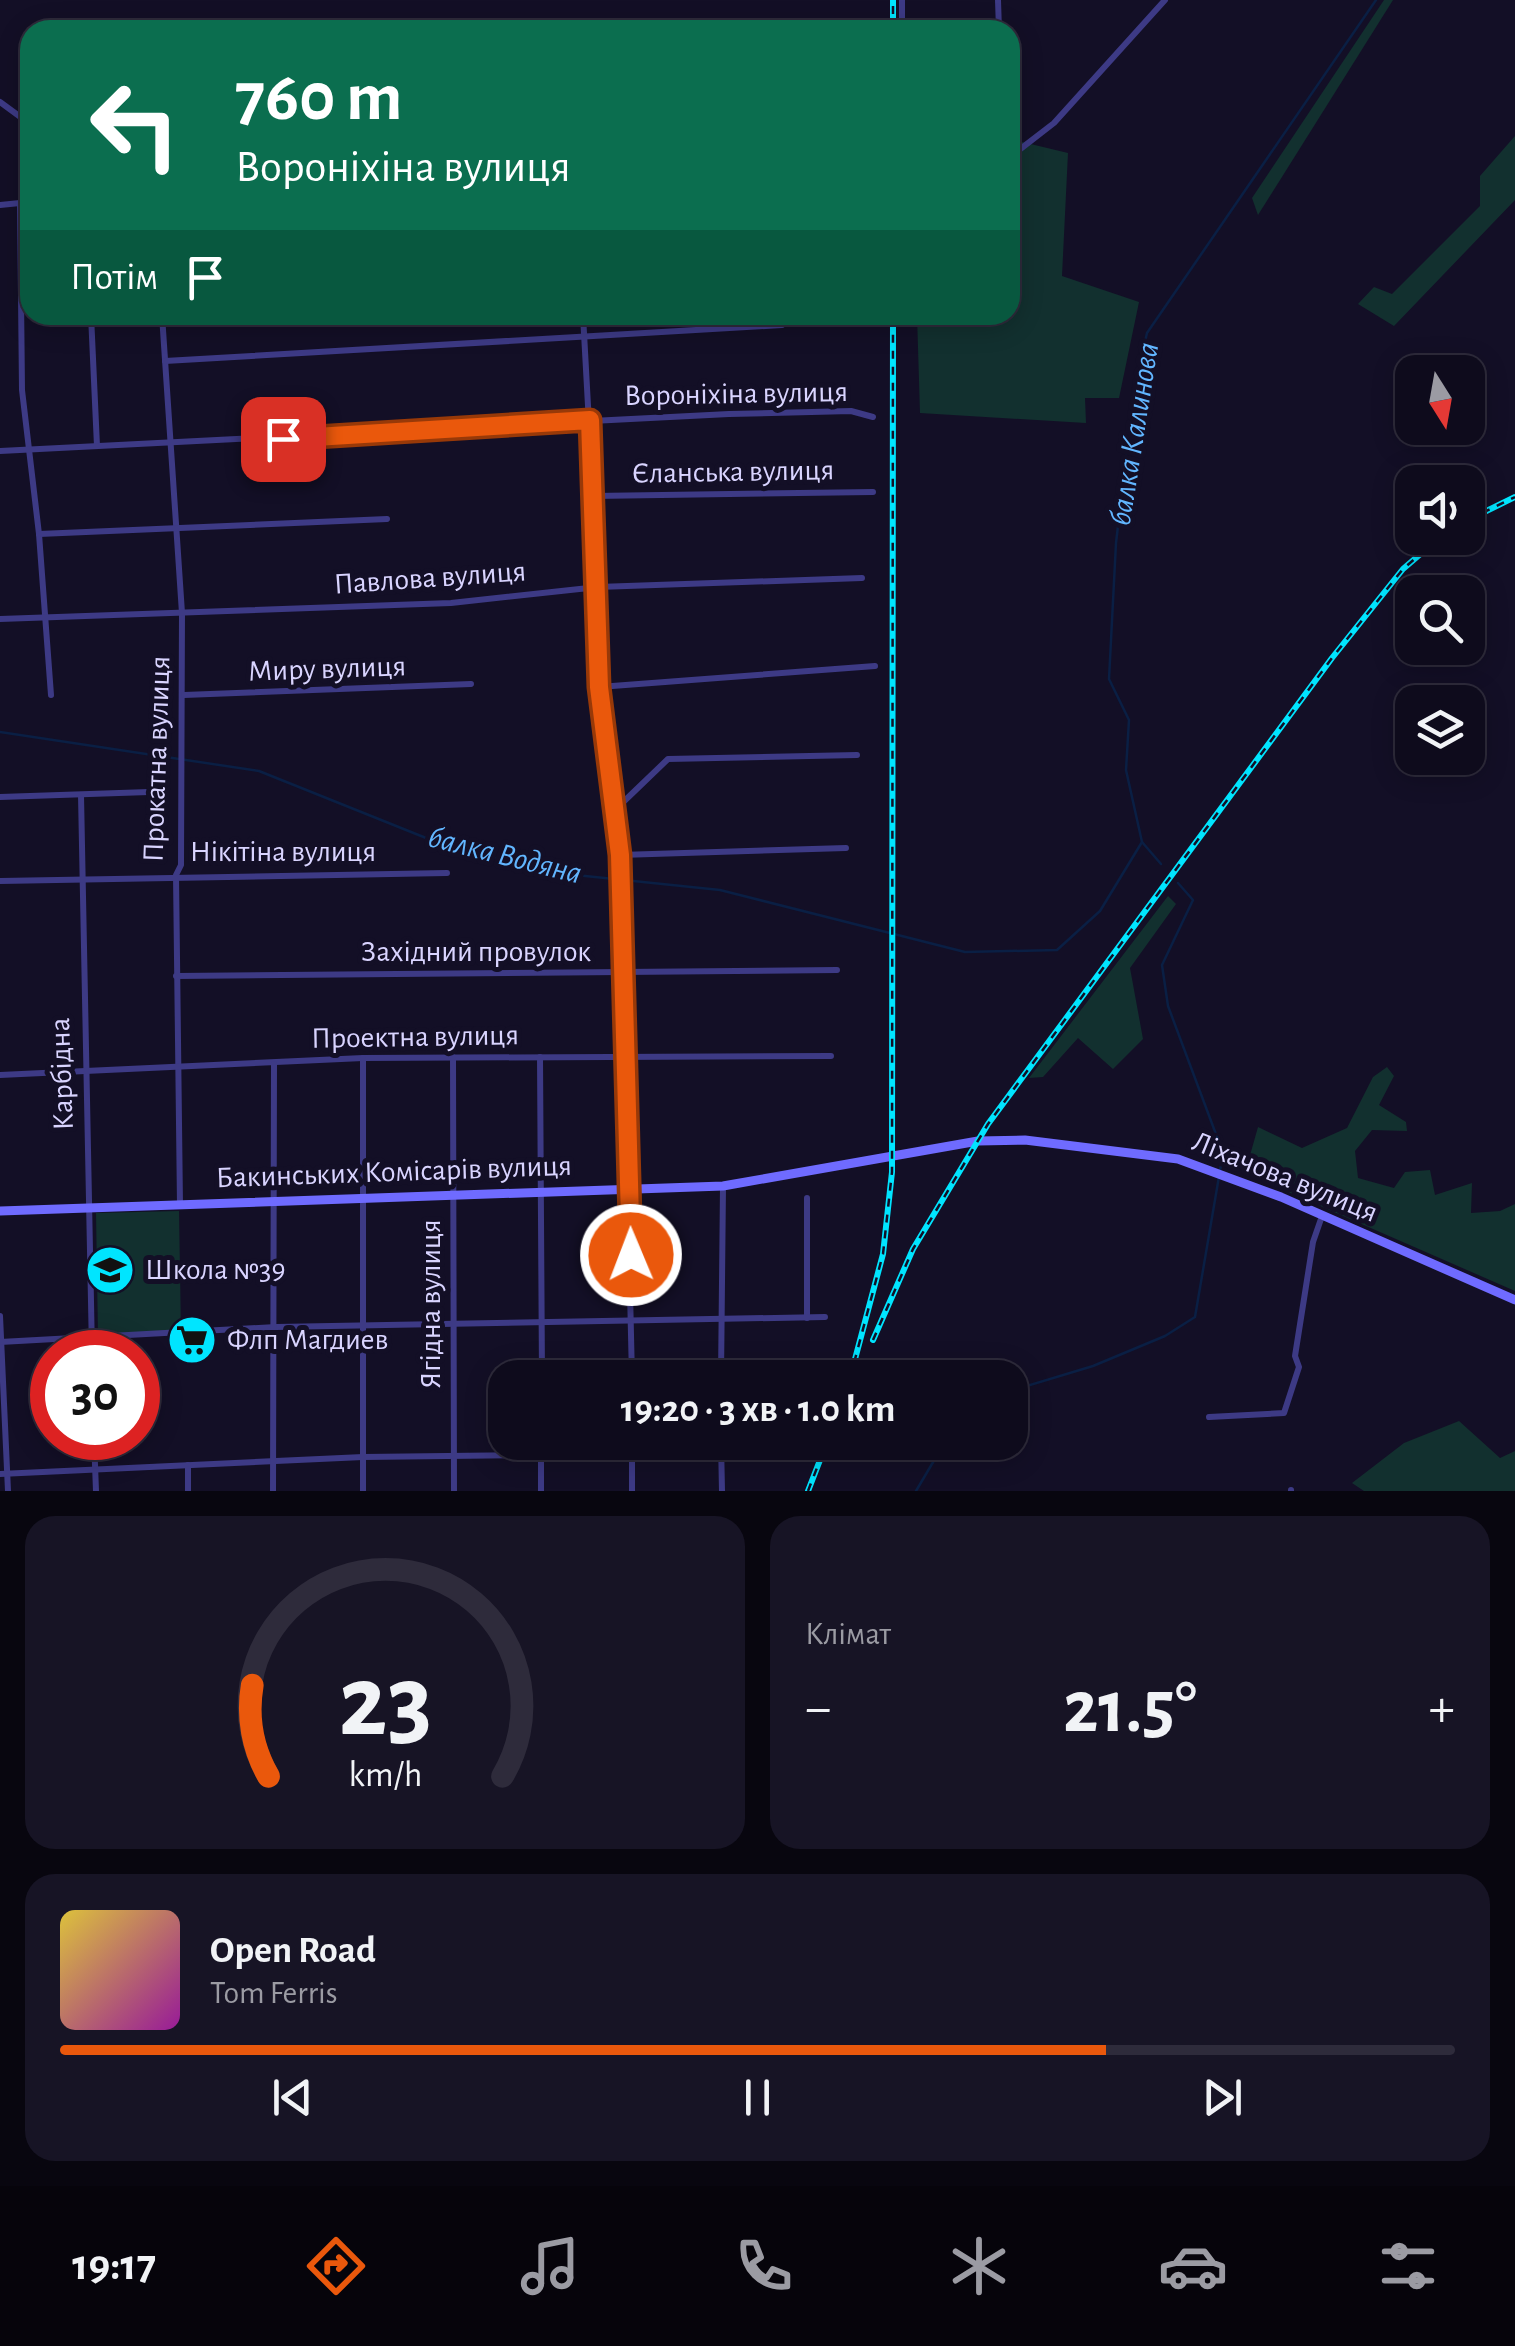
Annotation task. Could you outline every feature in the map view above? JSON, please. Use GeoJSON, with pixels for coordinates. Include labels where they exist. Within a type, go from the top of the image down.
{"type":"FeatureCollection","features":[{"type":"Feature","properties":{"kind":"street"},"geometry":{"type":"LineString","coordinates":[[1020,148],[1054,123],[1164,0]]}},
{"type":"Feature","properties":{"kind":"street"},"geometry":{"type":"LineString","coordinates":[[0,205],[20,203],[19,331],[28,450],[40,534],[51,695]]}},
{"type":"Feature","properties":{"kind":"street"},"geometry":{"type":"LineString","coordinates":[[91,325],[97,446]]}},
{"type":"Feature","properties":{"kind":"street","name":"Прокатна вулиця"},"geometry":{"type":"LineString","coordinates":[[163,325],[184,695],[181,865],[176,875],[180,1204]]}},
{"type":"Feature","properties":{"kind":"street"},"geometry":{"type":"LineString","coordinates":[[584,325],[598,587],[599,687],[620,855],[632,1360]]}},
{"type":"Feature","properties":{"kind":"street"},"geometry":{"type":"LineString","coordinates":[[165,361],[782,325]]}},
{"type":"Feature","properties":{"kind":"street","name":"Вороніхіна вулиця"},"geometry":{"type":"LineString","coordinates":[[0,451],[590,420],[850,411],[873,417]]}},
{"type":"Feature","properties":{"kind":"street","name":"Єланська вулиця"},"geometry":{"type":"LineString","coordinates":[[594,496],[873,492]]}},
{"type":"Feature","properties":{"kind":"street"},"geometry":{"type":"LineString","coordinates":[[40,534],[176,531],[387,518]]}},
{"type":"Feature","properties":{"kind":"street","name":"Павлова вулиця"},"geometry":{"type":"LineString","coordinates":[[0,619],[450,603],[598,587],[862,578]]}},
{"type":"Feature","properties":{"kind":"street"},"geometry":{"type":"LineString","coordinates":[[599,687],[874,666]]}},
{"type":"Feature","properties":{"kind":"street","name":"Миру вулиця"},"geometry":{"type":"LineString","coordinates":[[184,695],[471,684]]}},
{"type":"Feature","properties":{"kind":"street"},"geometry":{"type":"LineString","coordinates":[[615,810],[668,759],[856,755]]}},
{"type":"Feature","properties":{"kind":"street"},"geometry":{"type":"LineString","coordinates":[[0,797],[149,792]]}},
{"type":"Feature","properties":{"kind":"street","name":"Карбідна"},"geometry":{"type":"LineString","coordinates":[[81,794],[92,1330]]}},
{"type":"Feature","properties":{"kind":"street"},"geometry":{"type":"LineString","coordinates":[[620,855],[846,848]]}},
{"type":"Feature","properties":{"kind":"street","name":"Нікітіна вулиця"},"geometry":{"type":"LineString","coordinates":[[0,881],[447,873]]}},
{"type":"Feature","properties":{"kind":"street","name":"Західний провулок"},"geometry":{"type":"LineString","coordinates":[[176,976],[837,970]]}},
{"type":"Feature","properties":{"kind":"street","name":"Проектна вулиця"},"geometry":{"type":"LineString","coordinates":[[0,1075],[177,1070],[364,1058],[832,1056]]}},
{"type":"Feature","properties":{"kind":"street","name":"Ягідна вулиця"},"geometry":{"type":"LineString","coordinates":[[453,1057],[454,1491]]}},
{"type":"Feature","properties":{"kind":"street"},"geometry":{"type":"LineString","coordinates":[[540,1057],[542,1360]]}},
{"type":"Feature","properties":{"kind":"street"},"geometry":{"type":"LineString","coordinates":[[363,1491],[364,1058]]}},
{"type":"Feature","properties":{"kind":"street"},"geometry":{"type":"LineString","coordinates":[[274,1064],[274,1491]]}},
{"type":"Feature","properties":{"kind":"street","name":"Бакинських Комісарів вулиця"},"geometry":{"type":"LineString","coordinates":[[0,1211],[723,1186],[804,1174],[892,1153],[978,1141],[1025,1140]]}},
{"type":"Feature","properties":{"kind":"street","name":"Ліхачова вулиця"},"geometry":{"type":"LineString","coordinates":[[1025,1140],[1178,1159],[1236,1180],[1515,1300]]}},
{"type":"Feature","properties":{"kind":"street"},"geometry":{"type":"LineString","coordinates":[[722,1360],[723,1186]]}},
{"type":"Feature","properties":{"kind":"street"},"geometry":{"type":"LineString","coordinates":[[806,1318],[807,1198]]}},
{"type":"Feature","properties":{"kind":"street"},"geometry":{"type":"LineString","coordinates":[[1209,1417],[1284,1414],[1299,1368],[1295,1356],[1313,1242],[1322,1216]]}},
{"type":"Feature","properties":{"kind":"street"},"geometry":{"type":"LineString","coordinates":[[0,1316],[4,1474],[8,1491]]}},
{"type":"Feature","properties":{"kind":"street"},"geometry":{"type":"LineString","coordinates":[[160,1335],[276,1327],[824,1317]]}},
{"type":"Feature","properties":{"kind":"street"},"geometry":{"type":"LineString","coordinates":[[1,1342],[30,1341]]}},
{"type":"Feature","properties":{"kind":"street"},"geometry":{"type":"LineString","coordinates":[[4,1474],[488,1455]]}},
{"type":"Feature","properties":{"kind":"street"},"geometry":{"type":"LineString","coordinates":[[95,1460],[96,1491]]}},
{"type":"Feature","properties":{"kind":"street"},"geometry":{"type":"LineString","coordinates":[[541,1460],[541,1491]]}},
{"type":"Feature","properties":{"kind":"street"},"geometry":{"type":"LineString","coordinates":[[632,1460],[632,1491]]}},
{"type":"Feature","properties":{"kind":"street"},"geometry":{"type":"LineString","coordinates":[[721,1460],[722,1491]]}},
{"type":"Feature","properties":{"kind":"street"},"geometry":{"type":"LineString","coordinates":[[188,1465],[188,1491]]}},
{"type":"Feature","properties":{"kind":"green space"},"geometry":{"type":"Polygon","coordinates":[[[1384,0],[1393,0],[1258,215],[1252,198],[1384,0]]]}},
{"type":"Feature","properties":{"kind":"green space"},"geometry":{"type":"Polygon","coordinates":[[[1515,136],[1515,200],[1394,326],[1358,304],[1374,287],[1392,294],[1480,206],[1480,176],[1515,136]]]}},
{"type":"Feature","properties":{"kind":"green space"},"geometry":{"type":"Polygon","coordinates":[[[1020,141],[1068,153],[1062,276],[1139,302],[1119,398],[1085,398],[1086,423],[920,413],[917,325],[1020,325],[1020,141]]]}},
{"type":"Feature","properties":{"kind":"green space"},"geometry":{"type":"Polygon","coordinates":[[[1168,896],[1176,904],[1130,968],[1143,1039],[1113,1069],[1078,1038],[1043,1077],[1029,1078],[1168,896]]]}},
{"type":"Feature","properties":{"kind":"green space"},"geometry":{"type":"Polygon","coordinates":[[[1387,1067],[1394,1076],[1379,1105],[1406,1122],[1407,1131],[1372,1130],[1355,1151],[1358,1178],[1394,1188],[1405,1172],[1430,1170],[1435,1195],[1472,1183],[1471,1213],[1500,1211],[1515,1204],[1515,1291],[1245,1173],[1258,1127],[1302,1148],[1347,1128],[1373,1077],[1387,1067]]]}},
{"type":"Feature","properties":{"kind":"green space"},"geometry":{"type":"Polygon","coordinates":[[[179,1211],[181,1332],[98,1330],[96,1213],[179,1211]]]}},
{"type":"Feature","properties":{"kind":"green space"},"geometry":{"type":"Polygon","coordinates":[[[1459,1421],[1500,1458],[1515,1451],[1515,1491],[1364,1491],[1352,1483],[1404,1443],[1459,1421]]]}},
{"type":"Feature","properties":{"kind":"waterway","name":"балка Калинова"},"geometry":{"type":"LineString","coordinates":[[1161,864],[1142,842],[1126,770],[1129,720],[1109,679],[1116,543],[1134,390],[1147,333],[1376,0]]}},
{"type":"Feature","properties":{"kind":"waterway","name":"балка Водяна"},"geometry":{"type":"LineString","coordinates":[[0,732],[259,771],[451,848],[566,874],[720,890],[965,952],[1057,950],[1100,911],[1142,842]]}},
{"type":"Feature","properties":{"kind":"waterway","name":"балка Калинова"},"geometry":{"type":"LineString","coordinates":[[1028,1386],[1093,1366],[1165,1336],[1195,1317],[1223,1153],[1168,1006],[1162,965],[1193,900],[1178,883]]}},
{"type":"Feature","properties":{"kind":"waterway","name":"балка Калинова"},"geometry":{"type":"LineString","coordinates":[[916,1491],[934,1460]]}},
{"type":"Feature","properties":{"kind":"railway"},"geometry":{"type":"LineString","coordinates":[[893,0],[893,20]]}},
{"type":"Feature","properties":{"kind":"railway"},"geometry":{"type":"LineString","coordinates":[[855,1360],[883,1254],[892,1172],[893,325]]}},
{"type":"Feature","properties":{"kind":"railway"},"geometry":{"type":"LineString","coordinates":[[1485,512],[1515,497]]}},
{"type":"Feature","properties":{"kind":"railway"},"geometry":{"type":"LineString","coordinates":[[873,1340],[913,1249],[988,1124],[1332,658],[1403,569],[1419,555]]}},
{"type":"Feature","properties":{"kind":"railway"},"geometry":{"type":"LineString","coordinates":[[808,1491],[820,1460]]}},
{"type":"Feature","properties":{"kind":"place","name":"Школа №39"},"geometry":{"type":"Point","coordinates":[110,1270]}},
{"type":"Feature","properties":{"kind":"place","name":"Флп Магдиев"},"geometry":{"type":"Point","coordinates":[192,1340]}},
{"type":"Feature","properties":{"kind":"route"},"geometry":{"type":"LineString","coordinates":[[283,439],[590,420],[599,687],[620,855],[631,1255]]}}]}
